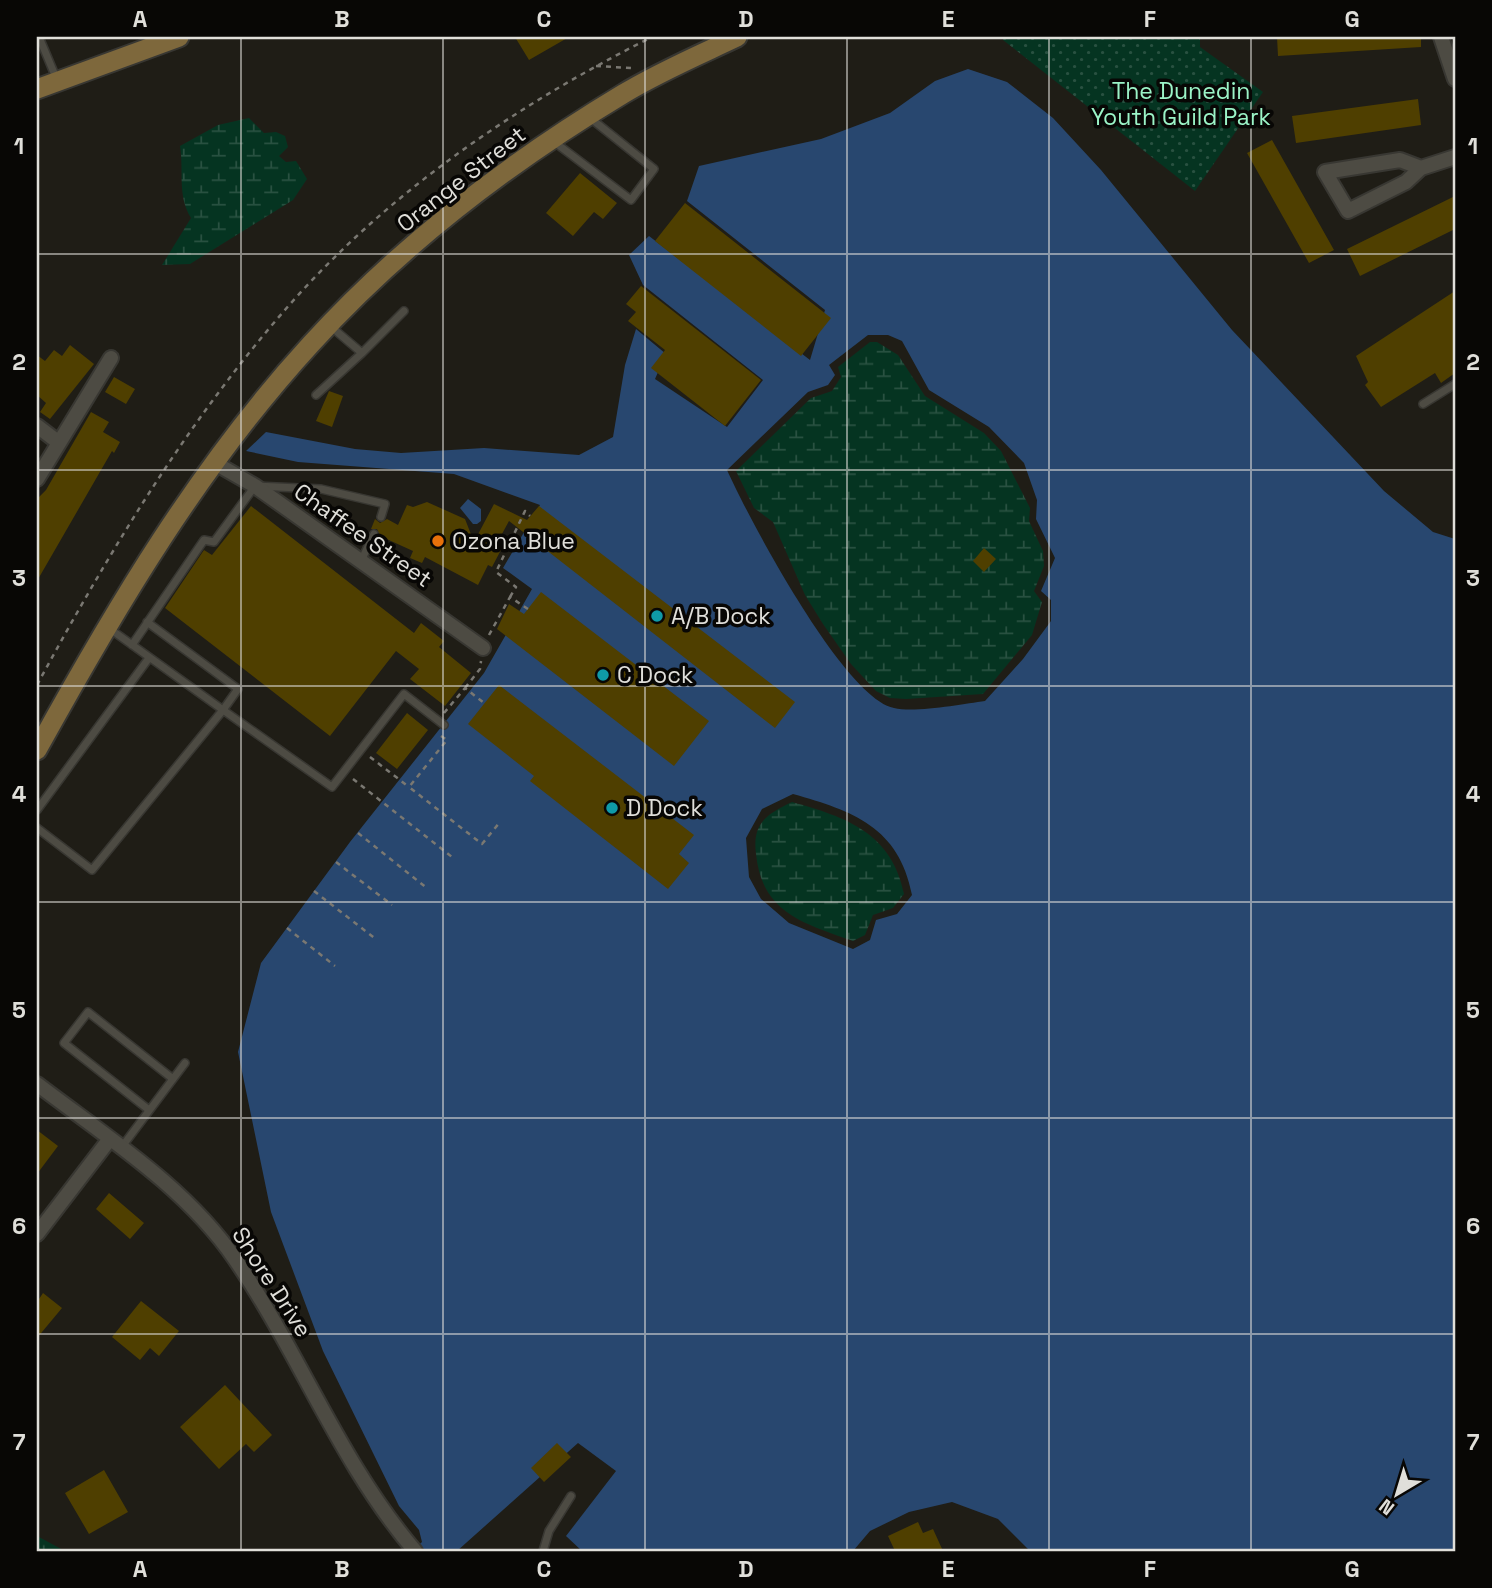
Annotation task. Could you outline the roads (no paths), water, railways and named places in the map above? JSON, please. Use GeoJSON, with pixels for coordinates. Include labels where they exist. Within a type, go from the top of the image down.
{"type":"FeatureCollection","features":[{"type":"Feature","properties":{"kind":"street"},"geometry":{"type":"LineString","coordinates":[[37,89],[179,37]]}},
{"type":"Feature","properties":{"kind":"street","name":"Orange Street"},"geometry":{"type":"LineString","coordinates":[[37,750],[143,565],[215,463],[328,325],[408,250],[501,175],[626,92],[737,37]]}},
{"type":"Feature","properties":{"kind":"street"},"geometry":{"type":"LineString","coordinates":[[1441,37],[1452,62],[1455,79]]}},
{"type":"Feature","properties":{"kind":"street"},"geometry":{"type":"LineString","coordinates":[[1421,168],[1399,160],[1325,172],[1348,211],[1406,182],[1421,168],[1455,157]]}},
{"type":"Feature","properties":{"kind":"street"},"geometry":{"type":"LineString","coordinates":[[37,479],[111,358]]}},
{"type":"Feature","properties":{"kind":"street"},"geometry":{"type":"LineString","coordinates":[[37,426],[58,442]]}},
{"type":"Feature","properties":{"kind":"street","name":"Chaffee Street"},"geometry":{"type":"LineString","coordinates":[[215,463],[255,486],[483,648]]}},
{"type":"Feature","properties":{"kind":"street","name":"Shore Drive"},"geometry":{"type":"LineString","coordinates":[[37,1084],[115,1144],[196,1213],[233,1256],[264,1303],[351,1464],[413,1548]]}},
{"type":"Feature","properties":{"kind":"street"},"geometry":{"type":"LineString","coordinates":[[37,1234],[115,1144]]}},
{"type":"Feature","properties":{"kind":"lane"},"geometry":{"type":"LineString","coordinates":[[39,37],[58,81]]}},
{"type":"Feature","properties":{"kind":"lane"},"geometry":{"type":"LineString","coordinates":[[552,140],[631,200],[654,169],[588,116]]}},
{"type":"Feature","properties":{"kind":"lane"},"geometry":{"type":"LineString","coordinates":[[316,395],[362,354],[404,311]]}},
{"type":"Feature","properties":{"kind":"lane"},"geometry":{"type":"LineString","coordinates":[[328,325],[362,354]]}},
{"type":"Feature","properties":{"kind":"lane"},"geometry":{"type":"LineString","coordinates":[[1423,404],[1455,384]]}},
{"type":"Feature","properties":{"kind":"lane"},"geometry":{"type":"LineString","coordinates":[[132,645],[204,540],[214,542],[255,486],[321,489],[386,504],[381,517]]}},
{"type":"Feature","properties":{"kind":"lane"},"geometry":{"type":"LineString","coordinates":[[361,561],[374,534]]}},
{"type":"Feature","properties":{"kind":"lane"},"geometry":{"type":"LineString","coordinates":[[37,828],[92,870],[238,689],[147,622]]}},
{"type":"Feature","properties":{"kind":"lane"},"geometry":{"type":"LineString","coordinates":[[107,627],[332,787],[404,694],[443,725]]}},
{"type":"Feature","properties":{"kind":"lane"},"geometry":{"type":"LineString","coordinates":[[37,810],[149,658]]}},
{"type":"Feature","properties":{"kind":"lane"},"geometry":{"type":"LineString","coordinates":[[149,1110],[64,1043],[88,1012],[173,1079]]}},
{"type":"Feature","properties":{"kind":"lane"},"geometry":{"type":"LineString","coordinates":[[115,1144],[149,1110],[185,1063]]}},
{"type":"Feature","properties":{"kind":"lane"},"geometry":{"type":"LineString","coordinates":[[542,1551],[549,1531],[571,1496]]}},
{"type":"Feature","properties":{"kind":"water"},"geometry":{"type":"Polygon","coordinates":[[[968,69],[1007,82],[1053,118],[1101,170],[1232,330],[1384,491],[1433,532],[1455,539],[1455,1551],[1030,1551],[998,1519],[952,1502],[909,1512],[870,1531],[853,1551],[582,1551],[566,1536],[616,1471],[578,1443],[457,1551],[412,1551],[422,1542],[419,1530],[399,1506],[323,1351],[271,1212],[238,1052],[261,963],[350,842],[484,673],[532,589],[503,568],[540,505],[454,474],[298,462],[246,451],[266,432],[355,449],[401,453],[484,448],[579,455],[613,437],[625,365],[636,329],[666,354],[655,379],[727,427],[763,380],[643,285],[629,255],[649,236],[810,360],[825,310],[687,201],[699,166],[821,139],[890,113],[935,81],[968,69]],[[868,335],[829,365],[835,375],[828,385],[808,392],[727,470],[755,526],[800,604],[850,673],[873,697],[894,708],[903,709],[939,708],[985,701],[1023,659],[1051,621],[1051,600],[1041,591],[1055,558],[1036,519],[1037,500],[1024,463],[989,427],[929,390],[902,341],[888,335],[868,335]],[[793,794],[762,809],[746,838],[749,877],[761,899],[789,923],[853,949],[870,940],[876,920],[897,914],[912,895],[906,872],[896,853],[870,825],[835,807],[793,794]]]}},
{"type":"Feature","properties":{"kind":"water"},"geometry":{"type":"Polygon","coordinates":[[[468,499],[481,509],[481,521],[477,524],[473,524],[460,508],[468,499]]]}},
{"type":"Feature","properties":{"kind":"place","name":"Ozona Blue"},"geometry":{"type":"Point","coordinates":[438,541]}},
{"type":"Feature","properties":{"kind":"place","name":"A/B Dock"},"geometry":{"type":"Point","coordinates":[657,616]}},
{"type":"Feature","properties":{"kind":"place","name":"C Dock"},"geometry":{"type":"Point","coordinates":[603,675]}},
{"type":"Feature","properties":{"kind":"place","name":"D Dock"},"geometry":{"type":"Point","coordinates":[612,808]}},
{"type":"Feature","properties":{"kind":"park label","name":"The Dunedin Youth Guild Park"},"geometry":{"type":"Point","coordinates":[1181,104]}}]}
